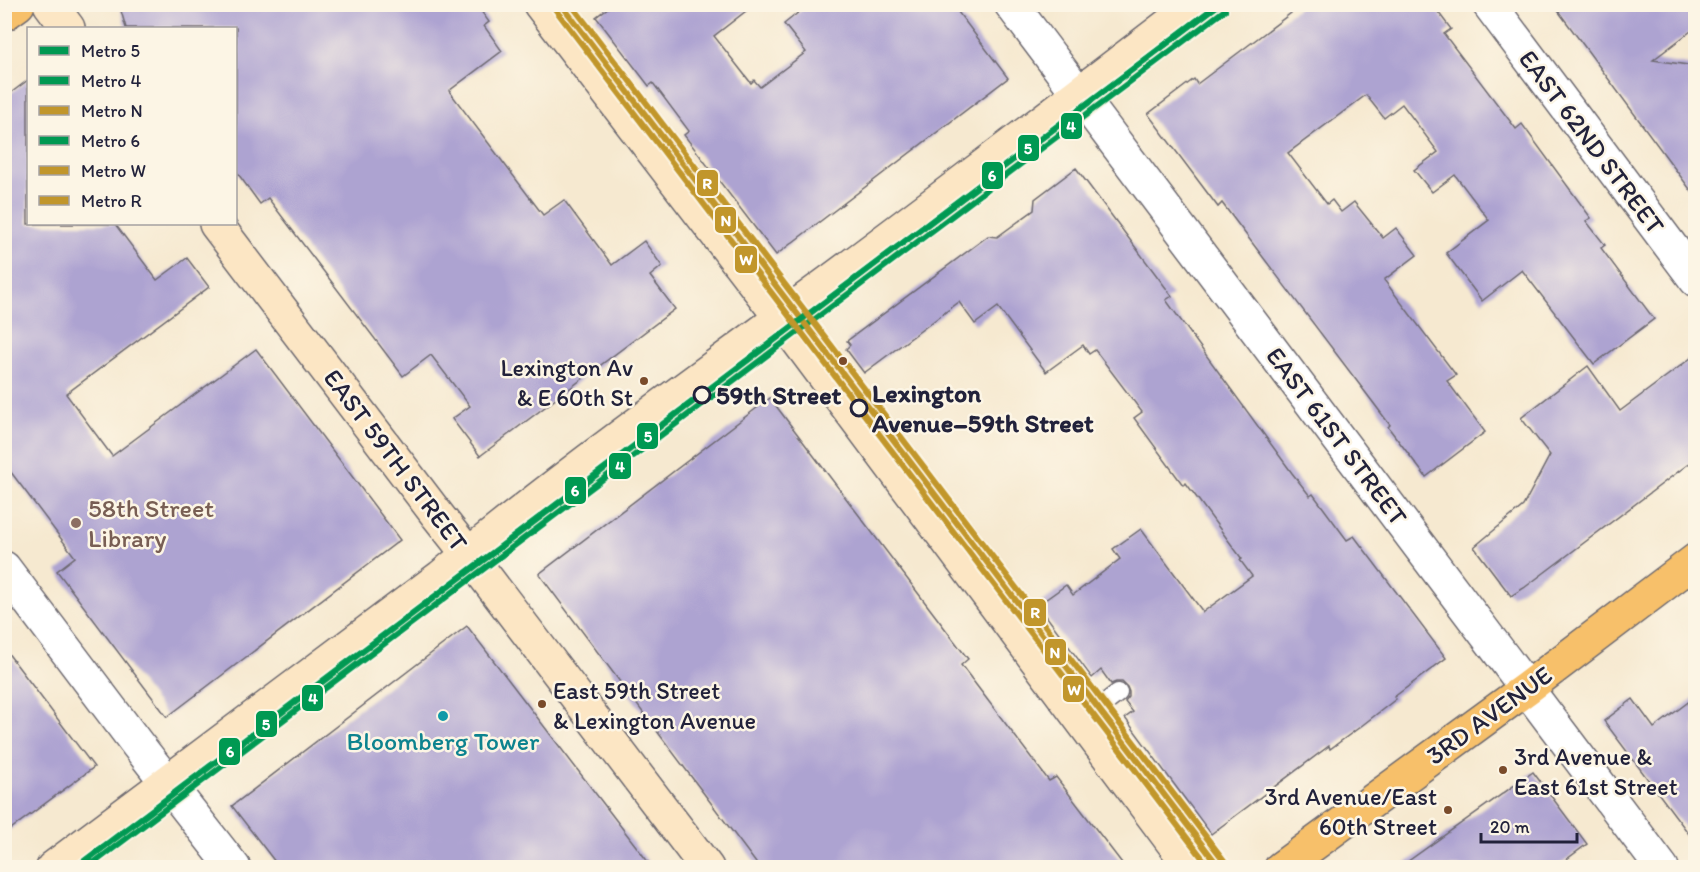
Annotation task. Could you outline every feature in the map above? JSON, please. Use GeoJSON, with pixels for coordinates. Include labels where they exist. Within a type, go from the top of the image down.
{"type":"FeatureCollection","features":[{"type":"Feature","properties":{"kind":"main road"},"geometry":{"type":"LineString","coordinates":[[4,14],[18,4]]}},
{"type":"Feature","properties":{"kind":"main road"},"geometry":{"type":"LineString","coordinates":[[50,4],[67,27]]}},
{"type":"Feature","properties":{"kind":"main road"},"geometry":{"type":"LineString","coordinates":[[540,4],[782,318],[1191,867]]}},
{"type":"Feature","properties":{"kind":"main road"},"geometry":{"type":"LineString","coordinates":[[53,867],[441,577],[615,440],[782,318],[1196,4]]}},
{"type":"Feature","properties":{"kind":"main road","name":"EAST 59TH STREET"},"geometry":{"type":"LineString","coordinates":[[217,225],[707,867]]}},
{"type":"Feature","properties":{"kind":"main road","name":"3RD AVENUE"},"geometry":{"type":"LineString","coordinates":[[1281,867],[1527,688],[1695,560]]}},
{"type":"Feature","properties":{"kind":"street","name":"EAST 61ST STREET"},"geometry":{"type":"LineString","coordinates":[[1011,4],[1662,867]]}},
{"type":"Feature","properties":{"kind":"street","name":"EAST 62ND STREET"},"geometry":{"type":"LineString","coordinates":[[1489,4],[1695,280]]}},
{"type":"Feature","properties":{"kind":"street"},"geometry":{"type":"LineString","coordinates":[[4,568],[130,735],[234,867]]}},
{"type":"Feature","properties":{"kind":"lane"},"geometry":{"type":"LineString","coordinates":[[1082,721],[1118,693]]}},
{"type":"Feature","properties":{"kind":"building"},"geometry":{"type":"Polygon","coordinates":[[[119,4],[476,4],[489,22],[484,26],[502,51],[449,91],[543,215],[564,200],[612,265],[644,241],[662,266],[650,276],[675,309],[480,456],[452,419],[470,406],[431,355],[403,376],[268,198],[260,204],[237,172],[237,27],[126,27],[119,4]]]}},
{"type":"Feature","properties":{"kind":"building"},"geometry":{"type":"Polygon","coordinates":[[[613,4],[755,4],[714,36],[751,83],[754,80],[760,87],[806,52],[784,24],[809,4],[952,4],[1008,78],[776,255],[684,135],[689,131],[653,83],[649,86],[596,17],[613,4]]]}},
{"type":"Feature","properties":{"kind":"building"},"geometry":{"type":"Polygon","coordinates":[[[1303,4],[1432,4],[1451,29],[1444,34],[1516,129],[1522,124],[1591,218],[1586,221],[1605,245],[1601,248],[1654,319],[1594,364],[1522,270],[1482,301],[1446,253],[1489,220],[1455,175],[1432,192],[1414,170],[1438,152],[1402,104],[1384,118],[1366,95],[1288,153],[1327,204],[1332,200],[1341,212],[1354,202],[1383,238],[1396,228],[1417,255],[1384,280],[1456,375],[1447,381],[1485,432],[1426,477],[1388,427],[1390,425],[1222,203],[1218,207],[1148,114],[1194,79],[1197,84],[1303,4]]]}},
{"type":"Feature","properties":{"kind":"building"},"geometry":{"type":"Polygon","coordinates":[[[1553,4],[1695,4],[1695,28],[1653,60],[1695,66],[1695,196],[1553,4]]]}},
{"type":"Feature","properties":{"kind":"building"},"geometry":{"type":"Polygon","coordinates":[[[27,81],[27,225],[116,225],[157,280],[187,258],[209,287],[66,394],[112,456],[256,349],[400,540],[167,717],[57,571],[75,557],[4,463],[4,98],[27,81]]]}},
{"type":"Feature","properties":{"kind":"building"},"geometry":{"type":"Polygon","coordinates":[[[1076,168],[1172,296],[1166,300],[1292,473],[1310,496],[1313,494],[1347,540],[1354,536],[1446,658],[1394,697],[1396,699],[1360,727],[1330,749],[1329,746],[1211,834],[1125,718],[1133,712],[1125,702],[1129,697],[1127,687],[1122,682],[1111,684],[1101,670],[1092,678],[1038,605],[1066,585],[1073,595],[1120,559],[1113,549],[1141,529],[1203,612],[1252,576],[1186,483],[1183,485],[1134,418],[1142,412],[1095,350],[1089,354],[1083,345],[1046,372],[998,307],[975,324],[959,302],[864,373],[846,349],[850,345],[847,341],[988,236],[997,237],[1034,210],[1035,199],[1076,168]]]}},
{"type":"Feature","properties":{"kind":"building"},"geometry":{"type":"Polygon","coordinates":[[[1695,355],[1695,459],[1511,596],[1474,547],[1523,506],[1550,455],[1521,418],[1588,366],[1620,411],[1695,355]]]}},
{"type":"Feature","properties":{"kind":"building"},"geometry":{"type":"Polygon","coordinates":[[[770,398],[968,659],[961,665],[1049,781],[1056,777],[1125,867],[759,867],[539,574],[770,398]]]}},
{"type":"Feature","properties":{"kind":"building","name":"Bloomberg Tower"},"geometry":{"type":"Polygon","coordinates":[[[467,626],[652,867],[279,867],[232,806],[467,626]]]}},
{"type":"Feature","properties":{"kind":"building"},"geometry":{"type":"Polygon","coordinates":[[[4,648],[94,767],[4,834],[4,648]]]}},
{"type":"Feature","properties":{"kind":"building"},"geometry":{"type":"Polygon","coordinates":[[[1695,697],[1695,842],[1604,721],[1633,699],[1654,728],[1695,697]]]}},
{"type":"Feature","properties":{"kind":"building"},"geometry":{"type":"Polygon","coordinates":[[[1533,772],[1587,844],[1556,867],[1400,867],[1533,772]]]}},
{"type":"Feature","properties":{"kind":"metro line","name":"N"},"geometry":{"type":"LineString","coordinates":[[561,4],[1220,868]]}},
{"type":"Feature","properties":{"kind":"metro line","name":"R"},"geometry":{"type":"LineString","coordinates":[[571,4],[1226,863]]}},
{"type":"Feature","properties":{"kind":"metro line","name":"5"},"geometry":{"type":"LineString","coordinates":[[76,868],[1219,4]]}},
{"type":"Feature","properties":{"kind":"metro line","name":"6"},"geometry":{"type":"LineString","coordinates":[[75,868],[1219,4]]}},
{"type":"Feature","properties":{"kind":"metro line","name":"W"},"geometry":{"type":"LineString","coordinates":[[555,9],[1210,868]]}},
{"type":"Feature","properties":{"kind":"metro line","name":"4"},"geometry":{"type":"LineString","coordinates":[[87,868],[1225,10]]}},
{"type":"Feature","properties":{"kind":"place","name":"Lexington Av & E 60th St"},"geometry":{"type":"Point","coordinates":[644,381]}},
{"type":"Feature","properties":{"kind":"place","name":"59th Street"},"geometry":{"type":"Point","coordinates":[702,395]}},
{"type":"Feature","properties":{"kind":"place","name":"Lexington Avenue–59th Street"},"geometry":{"type":"Point","coordinates":[859,408]}},
{"type":"Feature","properties":{"kind":"place","name":"58th Street Library"},"geometry":{"type":"Point","coordinates":[76,523]}},
{"type":"Feature","properties":{"kind":"place","name":"East 59th Street & Lexington Avenue"},"geometry":{"type":"Point","coordinates":[542,704]}},
{"type":"Feature","properties":{"kind":"place","name":"Bloomberg Tower"},"geometry":{"type":"Point","coordinates":[443,716]}},
{"type":"Feature","properties":{"kind":"place","name":"3rd Avenue & East 61st Street"},"geometry":{"type":"Point","coordinates":[1503,770]}},
{"type":"Feature","properties":{"kind":"place","name":"3rd Avenue/East 60th Street"},"geometry":{"type":"Point","coordinates":[1448,810]}}]}
